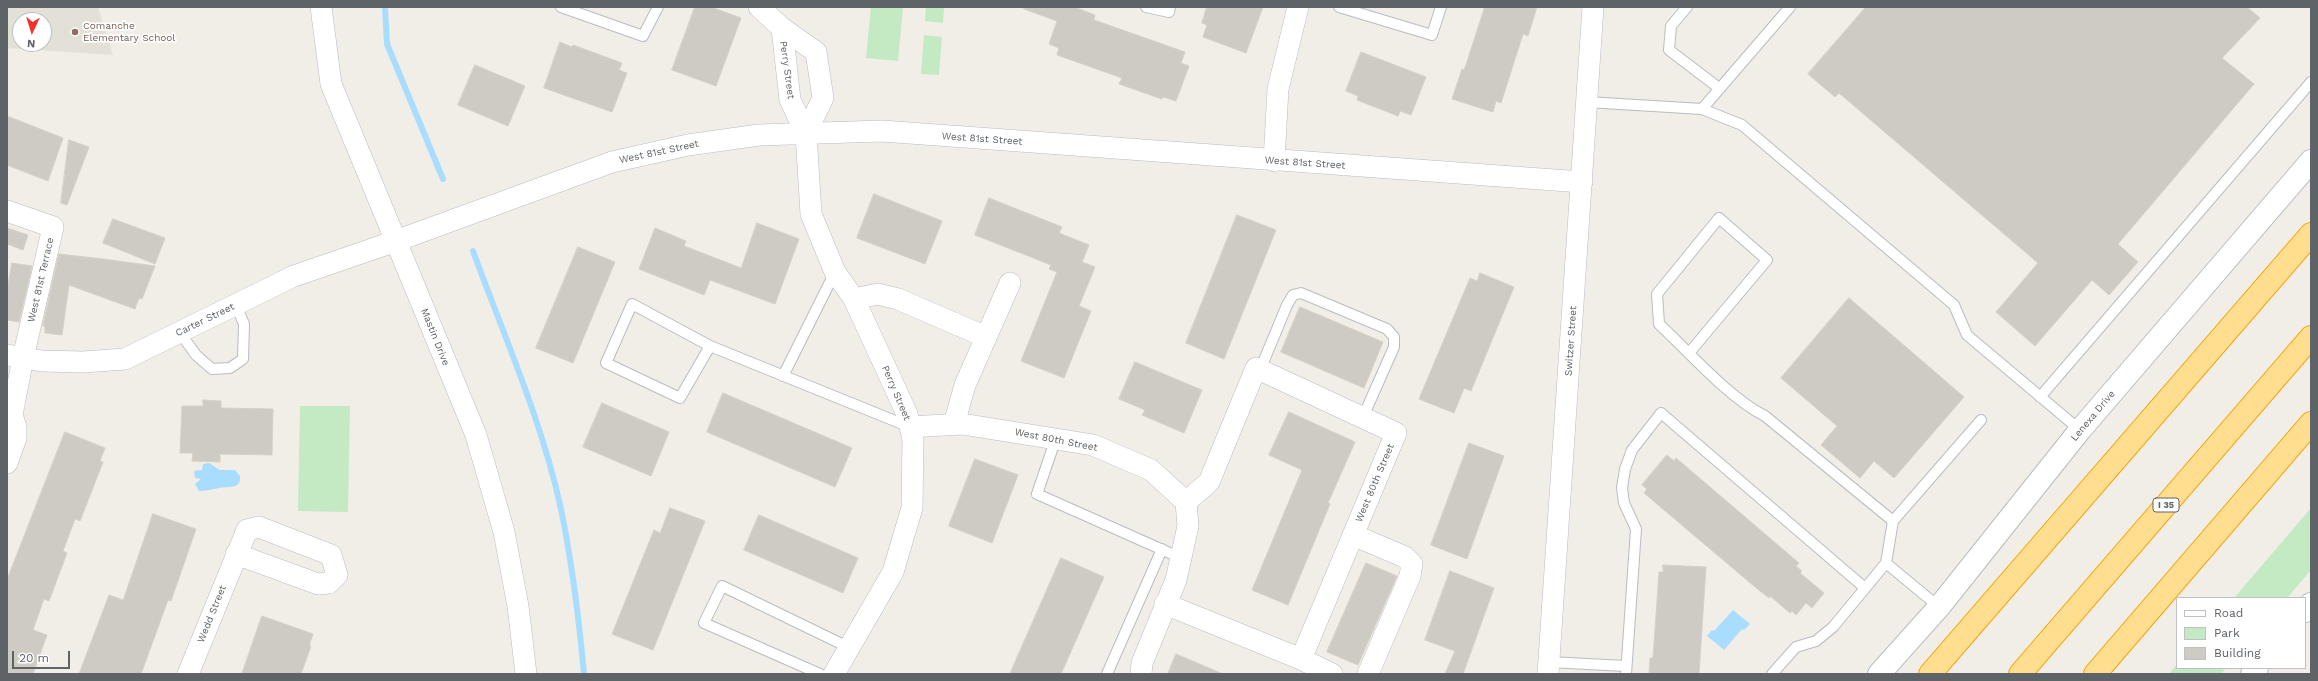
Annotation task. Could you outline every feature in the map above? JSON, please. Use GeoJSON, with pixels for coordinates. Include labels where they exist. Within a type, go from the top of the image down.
{"type":"FeatureCollection","features":[{"type":"Feature","properties":{"kind":"highway"},"geometry":{"type":"LineString","coordinates":[[1930,674],[2311,234]]}},
{"type":"Feature","properties":{"kind":"highway","name":"I 35"},"geometry":{"type":"LineString","coordinates":[[2020,674],[2311,337]]}},
{"type":"Feature","properties":{"kind":"highway"},"geometry":{"type":"LineString","coordinates":[[2095,674],[2311,423]]}},
{"type":"Feature","properties":{"kind":"highway"},"geometry":{"type":"LineString","coordinates":[[2273,467],[2311,432]]}},
{"type":"Feature","properties":{"kind":"street","name":"Mastin Drive"},"geometry":{"type":"LineString","coordinates":[[321,7],[331,84],[476,436],[504,532],[518,606],[526,674]]}},
{"type":"Feature","properties":{"kind":"street","name":"Perry Street"},"geometry":{"type":"LineString","coordinates":[[758,7],[782,28],[816,52],[824,98],[806,133]]}},
{"type":"Feature","properties":{"kind":"street"},"geometry":{"type":"LineString","coordinates":[[1274,161],[1278,89],[1298,7]]}},
{"type":"Feature","properties":{"kind":"street","name":"Switzer Street"},"geometry":{"type":"LineString","coordinates":[[1549,668],[1593,7]]}},
{"type":"Feature","properties":{"kind":"street","name":"Perry Street"},"geometry":{"type":"LineString","coordinates":[[782,28],[790,100],[806,133],[811,214],[835,272],[854,299],[907,414],[913,439],[912,508],[893,572],[834,674]]}},
{"type":"Feature","properties":{"kind":"street","name":"West 81st Street"},"geometry":{"type":"LineString","coordinates":[[396,241],[612,162],[688,145],[759,135],[882,131],[1274,161],[1582,182]]}},
{"type":"Feature","properties":{"kind":"street","name":"Lenexa Drive"},"geometry":{"type":"LineString","coordinates":[[1879,674],[1939,607],[2080,430],[2311,161]]}},
{"type":"Feature","properties":{"kind":"street","name":"West 81st Terrace"},"geometry":{"type":"LineString","coordinates":[[7,211],[54,227],[15,357]]}},
{"type":"Feature","properties":{"kind":"street","name":"Carter Street"},"geometry":{"type":"LineString","coordinates":[[15,357],[42,361],[83,362],[125,359],[294,276],[396,241]]}},
{"type":"Feature","properties":{"kind":"street"},"geometry":{"type":"LineString","coordinates":[[954,424],[966,385],[1010,283]]}},
{"type":"Feature","properties":{"kind":"street"},"geometry":{"type":"LineString","coordinates":[[854,299],[878,294],[898,299],[986,336]]}},
{"type":"Feature","properties":{"kind":"street"},"geometry":{"type":"LineString","coordinates":[[7,463],[16,438],[16,428],[10,414],[15,357]]}},
{"type":"Feature","properties":{"kind":"street"},"geometry":{"type":"LineString","coordinates":[[1141,674],[1142,663],[1176,580],[1188,526],[1186,502],[1209,482],[1256,368],[1260,370]]}},
{"type":"Feature","properties":{"kind":"street","name":"West 80th Street"},"geometry":{"type":"LineString","coordinates":[[1260,370],[1396,433],[1301,659]]}},
{"type":"Feature","properties":{"kind":"street","name":"West 80th Street"},"geometry":{"type":"LineString","coordinates":[[910,427],[954,424],[1056,438],[1094,445],[1151,470],[1186,502]]}},
{"type":"Feature","properties":{"kind":"street"},"geometry":{"type":"LineString","coordinates":[[1353,535],[1405,557],[1412,564],[1410,576],[1368,674]]}},
{"type":"Feature","properties":{"kind":"street","name":"Wedd Street"},"geometry":{"type":"LineString","coordinates":[[188,674],[236,554]]}},
{"type":"Feature","properties":{"kind":"street"},"geometry":{"type":"LineString","coordinates":[[1165,604],[1301,659],[1332,674]]}},
{"type":"Feature","properties":{"kind":"lane"},"geometry":{"type":"LineString","coordinates":[[561,7],[643,36],[658,7]]}},
{"type":"Feature","properties":{"kind":"lane"},"geometry":{"type":"LineString","coordinates":[[1146,7],[1169,12],[1170,7]]}},
{"type":"Feature","properties":{"kind":"lane"},"geometry":{"type":"LineString","coordinates":[[1339,7],[1432,35],[1441,7]]}},
{"type":"Feature","properties":{"kind":"lane"},"geometry":{"type":"LineString","coordinates":[[1687,7],[1671,26],[1669,50],[1719,88]]}},
{"type":"Feature","properties":{"kind":"lane"},"geometry":{"type":"LineString","coordinates":[[1702,109],[1790,7]]}},
{"type":"Feature","properties":{"kind":"lane"},"geometry":{"type":"LineString","coordinates":[[2040,397],[2311,82]]}},
{"type":"Feature","properties":{"kind":"lane"},"geometry":{"type":"LineString","coordinates":[[1587,102],[1702,109],[1742,125],[1954,305],[1968,335],[2080,430]]}},
{"type":"Feature","properties":{"kind":"lane"},"geometry":{"type":"LineString","coordinates":[[1689,353],[1767,260],[1719,218],[1657,294],[1659,324],[1689,353],[1747,407],[1765,416],[1893,521]]}},
{"type":"Feature","properties":{"kind":"lane"},"geometry":{"type":"LineString","coordinates":[[783,376],[835,272]]}},
{"type":"Feature","properties":{"kind":"lane"},"geometry":{"type":"LineString","coordinates":[[1260,370],[1287,305],[1293,295],[1301,293],[1387,329],[1394,337],[1394,347],[1363,417]]}},
{"type":"Feature","properties":{"kind":"lane"},"geometry":{"type":"LineString","coordinates":[[710,346],[680,398],[606,363],[632,304],[710,346],[910,427]]}},
{"type":"Feature","properties":{"kind":"lane"},"geometry":{"type":"LineString","coordinates":[[180,333],[196,355],[212,369],[230,368],[243,359],[244,324],[236,305]]}},
{"type":"Feature","properties":{"kind":"lane"},"geometry":{"type":"LineString","coordinates":[[1549,668],[1626,670],[1636,529],[1624,503],[1622,488],[1632,450],[1661,413],[1865,588]]}},
{"type":"Feature","properties":{"kind":"lane"},"geometry":{"type":"LineString","coordinates":[[1772,674],[1796,647],[1816,641],[1833,627],[1886,563],[1893,521],[1981,420]]}},
{"type":"Feature","properties":{"kind":"lane"},"geometry":{"type":"LineString","coordinates":[[1056,438],[1037,494],[1181,558]]}},
{"type":"Feature","properties":{"kind":"lane"},"geometry":{"type":"LineString","coordinates":[[1107,674],[1162,549]]}},
{"type":"Feature","properties":{"kind":"lane"},"geometry":{"type":"LineString","coordinates":[[1886,563],[1939,607]]}},
{"type":"Feature","properties":{"kind":"lane"},"geometry":{"type":"LineString","coordinates":[[820,674],[704,623],[722,586],[850,648]]}},
{"type":"Feature","properties":{"kind":"shaded area","name":"Comanche Elementary School"},"geometry":{"type":"Polygon","coordinates":[[[7,7],[98,7],[113,55],[52,51],[52,12],[12,12],[12,48],[7,48],[7,7]]]}},
{"type":"Feature","properties":{"kind":"green space"},"geometry":{"type":"Polygon","coordinates":[[[871,7],[903,7],[898,61],[866,58],[871,7]]]}},
{"type":"Feature","properties":{"kind":"green space"},"geometry":{"type":"Polygon","coordinates":[[[926,7],[944,7],[943,23],[925,21],[926,7]]]}},
{"type":"Feature","properties":{"kind":"green space"},"geometry":{"type":"Polygon","coordinates":[[[924,35],[942,37],[939,75],[921,74],[924,35]]]}},
{"type":"Feature","properties":{"kind":"green space"},"geometry":{"type":"Polygon","coordinates":[[[300,406],[350,406],[348,512],[298,511],[300,406]]]}},
{"type":"Feature","properties":{"kind":"green space"},"geometry":{"type":"Polygon","coordinates":[[[2311,508],[2311,570],[2288,597],[2235,597],[2311,508]]]}},
{"type":"Feature","properties":{"kind":"green space"},"geometry":{"type":"Polygon","coordinates":[[[2176,665],[2176,669],[2225,669],[2221,674],[2169,674],[2176,665]]]}},
{"type":"Feature","properties":{"kind":"water"},"geometry":{"type":"Polygon","coordinates":[[[209,463],[220,470],[235,470],[240,476],[239,484],[199,491],[195,484],[201,479],[195,478],[194,471],[202,470],[203,464],[209,463]]]}},
{"type":"Feature","properties":{"kind":"water"},"geometry":{"type":"Polygon","coordinates":[[[1733,610],[1750,624],[1744,630],[1742,629],[1724,650],[1707,636],[1712,630],[1714,631],[1733,610]]]}},
{"type":"Feature","properties":{"kind":"building"},"geometry":{"type":"Polygon","coordinates":[[[695,7],[711,7],[741,18],[716,86],[672,70],[695,7]]]}},
{"type":"Feature","properties":{"kind":"building"},"geometry":{"type":"Polygon","coordinates":[[[1024,7],[1074,7],[1095,15],[1094,20],[1185,52],[1181,63],[1189,66],[1176,101],[1163,97],[1162,99],[1119,84],[1122,78],[1057,55],[1059,48],[1049,44],[1057,21],[1024,9],[1024,7]]]}},
{"type":"Feature","properties":{"kind":"building"},"geometry":{"type":"Polygon","coordinates":[[[1207,7],[1263,7],[1246,53],[1203,37],[1207,25],[1202,23],[1207,7]]]}},
{"type":"Feature","properties":{"kind":"building"},"geometry":{"type":"Polygon","coordinates":[[[1485,7],[1537,7],[1528,36],[1523,34],[1501,103],[1496,101],[1493,112],[1452,99],[1462,69],[1464,70],[1485,7]]]}},
{"type":"Feature","properties":{"kind":"building"},"geometry":{"type":"Polygon","coordinates":[[[1866,7],[2247,7],[2260,18],[2222,58],[2254,84],[2118,244],[2138,262],[2109,295],[2092,280],[2035,346],[1996,312],[2038,263],[1839,93],[1835,97],[1808,74],[1866,7]]]}},
{"type":"Feature","properties":{"kind":"building"},"geometry":{"type":"Polygon","coordinates":[[[560,42],[572,47],[573,45],[622,63],[619,70],[627,73],[612,112],[544,88],[560,42]]]}},
{"type":"Feature","properties":{"kind":"building"},"geometry":{"type":"Polygon","coordinates":[[[1361,52],[1426,77],[1411,115],[1400,111],[1398,116],[1357,100],[1358,96],[1346,91],[1361,52]]]}},
{"type":"Feature","properties":{"kind":"building"},"geometry":{"type":"Polygon","coordinates":[[[475,65],[525,86],[508,126],[458,105],[475,65]]]}},
{"type":"Feature","properties":{"kind":"building"},"geometry":{"type":"Polygon","coordinates":[[[7,116],[63,138],[48,181],[7,165],[7,116]]]}},
{"type":"Feature","properties":{"kind":"building"},"geometry":{"type":"Polygon","coordinates":[[[69,140],[89,147],[67,205],[61,203],[69,140]]]}},
{"type":"Feature","properties":{"kind":"building"},"geometry":{"type":"Polygon","coordinates":[[[874,194],[942,221],[925,264],[857,238],[874,194]]]}},
{"type":"Feature","properties":{"kind":"building"},"geometry":{"type":"Polygon","coordinates":[[[989,198],[1062,227],[1059,233],[1089,245],[1082,262],[1095,267],[1079,306],[1091,311],[1064,378],[1021,361],[1057,272],[1049,269],[1051,265],[975,235],[989,198]]]}},
{"type":"Feature","properties":{"kind":"building"},"geometry":{"type":"Polygon","coordinates":[[[1237,215],[1276,230],[1224,359],[1186,343],[1237,215]]]}},
{"type":"Feature","properties":{"kind":"building"},"geometry":{"type":"Polygon","coordinates":[[[113,219],[165,238],[155,264],[103,243],[113,219]]]}},
{"type":"Feature","properties":{"kind":"building"},"geometry":{"type":"Polygon","coordinates":[[[757,223],[799,239],[775,304],[710,280],[704,295],[639,269],[655,228],[686,241],[684,246],[741,268],[757,223]]]}},
{"type":"Feature","properties":{"kind":"building"},"geometry":{"type":"Polygon","coordinates":[[[7,228],[28,235],[23,250],[7,244],[7,228]]]}},
{"type":"Feature","properties":{"kind":"building"},"geometry":{"type":"Polygon","coordinates":[[[578,247],[615,262],[573,363],[536,348],[578,247]]]}},
{"type":"Feature","properties":{"kind":"building"},"geometry":{"type":"Polygon","coordinates":[[[59,254],[155,266],[142,299],[139,298],[135,309],[69,285],[62,335],[45,333],[45,326],[43,326],[59,254]]]}},
{"type":"Feature","properties":{"kind":"building"},"geometry":{"type":"Polygon","coordinates":[[[12,263],[32,266],[19,322],[7,320],[7,292],[12,263]]]}},
{"type":"Feature","properties":{"kind":"building"},"geometry":{"type":"Polygon","coordinates":[[[1480,273],[1514,287],[1471,391],[1464,388],[1454,413],[1419,399],[1470,278],[1477,281],[1480,273]]]}},
{"type":"Feature","properties":{"kind":"building"},"geometry":{"type":"Polygon","coordinates":[[[1849,298],[1964,397],[1894,478],[1874,461],[1860,478],[1821,445],[1837,426],[1781,378],[1849,298]]]}},
{"type":"Feature","properties":{"kind":"building"},"geometry":{"type":"Polygon","coordinates":[[[1300,307],[1383,342],[1364,388],[1281,352],[1300,307]]]}},
{"type":"Feature","properties":{"kind":"building"},"geometry":{"type":"Polygon","coordinates":[[[1135,362],[1202,390],[1184,433],[1142,415],[1145,410],[1119,399],[1135,362]]]}},
{"type":"Feature","properties":{"kind":"building"},"geometry":{"type":"Polygon","coordinates":[[[723,393],[852,448],[835,487],[707,432],[723,393]]]}},
{"type":"Feature","properties":{"kind":"building"},"geometry":{"type":"Polygon","coordinates":[[[203,400],[221,401],[221,408],[273,409],[272,455],[220,454],[220,462],[192,461],[193,453],[180,453],[182,406],[203,406],[203,400]]]}},
{"type":"Feature","properties":{"kind":"building"},"geometry":{"type":"Polygon","coordinates":[[[602,403],[669,432],[651,476],[583,447],[602,403]]]}},
{"type":"Feature","properties":{"kind":"building"},"geometry":{"type":"Polygon","coordinates":[[[1289,412],[1355,442],[1328,503],[1330,504],[1288,605],[1252,590],[1302,470],[1269,455],[1289,412]]]}},
{"type":"Feature","properties":{"kind":"building"},"geometry":{"type":"Polygon","coordinates":[[[65,432],[105,448],[100,461],[103,462],[80,521],[75,519],[63,551],[67,553],[49,601],[44,599],[33,630],[47,635],[33,674],[7,674],[7,580],[65,432]]]}},
{"type":"Feature","properties":{"kind":"building"},"geometry":{"type":"Polygon","coordinates":[[[1469,443],[1504,456],[1467,559],[1431,545],[1469,443]]]}},
{"type":"Feature","properties":{"kind":"building"},"geometry":{"type":"Polygon","coordinates":[[[1667,455],[1674,461],[1676,458],[1799,563],[1796,566],[1802,571],[1800,573],[1824,593],[1812,608],[1806,603],[1796,615],[1792,611],[1790,613],[1770,596],[1769,598],[1755,587],[1644,493],[1647,489],[1642,485],[1667,455]]]}},
{"type":"Feature","properties":{"kind":"building"},"geometry":{"type":"Polygon","coordinates":[[[975,459],[1018,475],[992,543],[949,526],[975,459]]]}},
{"type":"Feature","properties":{"kind":"building"},"geometry":{"type":"Polygon","coordinates":[[[670,508],[705,521],[653,650],[612,634],[654,530],[660,533],[670,508]]]}},
{"type":"Feature","properties":{"kind":"building"},"geometry":{"type":"Polygon","coordinates":[[[153,514],[196,529],[171,601],[168,600],[141,674],[79,674],[109,595],[123,600],[153,514]]]}},
{"type":"Feature","properties":{"kind":"building"},"geometry":{"type":"Polygon","coordinates":[[[759,515],[858,558],[843,593],[744,550],[759,515]]]}},
{"type":"Feature","properties":{"kind":"building"},"geometry":{"type":"Polygon","coordinates":[[[1061,558],[1104,577],[1061,674],[1010,674],[1061,558]]]}},
{"type":"Feature","properties":{"kind":"building"},"geometry":{"type":"Polygon","coordinates":[[[1366,563],[1397,576],[1358,665],[1327,652],[1366,563]]]}},
{"type":"Feature","properties":{"kind":"building"},"geometry":{"type":"Polygon","coordinates":[[[1663,565],[1706,567],[1699,674],[1649,674],[1650,658],[1653,658],[1659,572],[1663,572],[1663,565]]]}},
{"type":"Feature","properties":{"kind":"building"},"geometry":{"type":"Polygon","coordinates":[[[1450,571],[1494,588],[1463,674],[1445,674],[1455,651],[1425,640],[1450,571]]]}},
{"type":"Feature","properties":{"kind":"building"},"geometry":{"type":"Polygon","coordinates":[[[262,616],[313,634],[309,646],[311,646],[301,674],[242,674],[262,616]]]}},
{"type":"Feature","properties":{"kind":"building"},"geometry":{"type":"Polygon","coordinates":[[[1176,654],[1223,674],[1168,674],[1176,654]]]}},
{"type":"Feature","properties":{"kind":"waterway"},"geometry":{"type":"LineString","coordinates":[[385,7],[387,44],[443,179]]}},
{"type":"Feature","properties":{"kind":"waterway"},"geometry":{"type":"LineString","coordinates":[[473,251],[522,379],[553,476],[561,509],[572,570],[584,674]]}},
{"type":"Feature","properties":{"kind":"place","name":"Comanche Elementary School"},"geometry":{"type":"Point","coordinates":[75,32]}}]}
